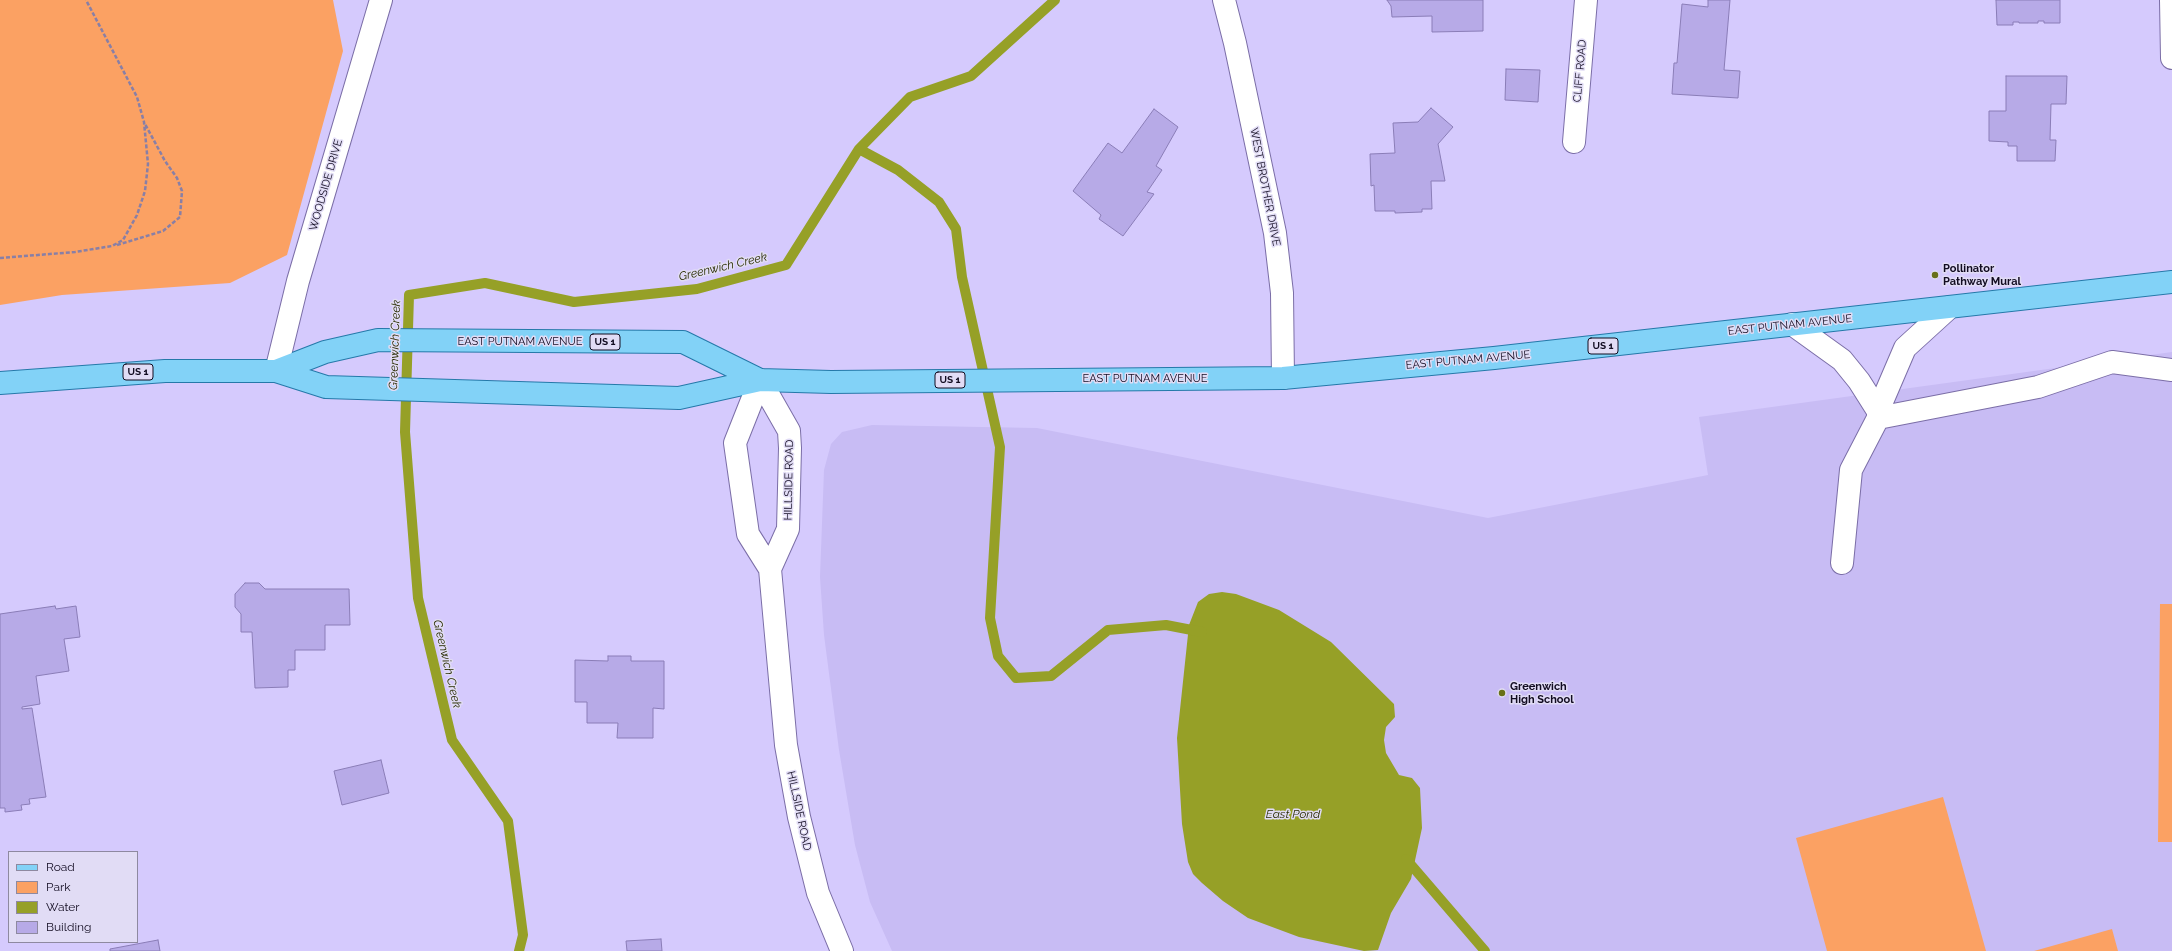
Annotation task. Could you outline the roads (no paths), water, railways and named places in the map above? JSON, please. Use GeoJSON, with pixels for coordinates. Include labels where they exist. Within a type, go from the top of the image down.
{"type":"FeatureCollection","features":[{"type":"Feature","properties":{"kind":"main road","name":"EAST PUTNAM AVENUE"},"geometry":{"type":"LineString","coordinates":[[0,383],[165,371],[276,371],[326,387],[679,398],[760,380],[911,381],[1283,378],[1494,358],[2172,282]]}},
{"type":"Feature","properties":{"kind":"main road","name":"EAST PUTNAM AVENUE"},"geometry":{"type":"LineString","coordinates":[[276,371],[325,352],[378,340],[442,342],[683,342],[760,380]]}},
{"type":"Feature","properties":{"kind":"street","name":"WOODSIDE DRIVE"},"geometry":{"type":"LineString","coordinates":[[276,371],[298,281],[381,0]]}},
{"type":"Feature","properties":{"kind":"street","name":"WEST BROTHER DRIVE"},"geometry":{"type":"LineString","coordinates":[[1224,0],[1235,43],[1275,233],[1282,293],[1283,378]]}},
{"type":"Feature","properties":{"kind":"street","name":"CLIFF ROAD"},"geometry":{"type":"LineString","coordinates":[[1574,142],[1586,0]]}},
{"type":"Feature","properties":{"kind":"street"},"geometry":{"type":"LineString","coordinates":[[2171,0],[2172,58]]}},
{"type":"Feature","properties":{"kind":"street"},"geometry":{"type":"LineString","coordinates":[[1842,563],[1851,470],[1878,414],[1905,348],[1950,307]]}},
{"type":"Feature","properties":{"kind":"street"},"geometry":{"type":"LineString","coordinates":[[1792,324],[1842,360],[1859,382],[1878,414]]}},
{"type":"Feature","properties":{"kind":"street"},"geometry":{"type":"LineString","coordinates":[[1878,414],[2038,387],[2112,362],[2172,370]]}},
{"type":"Feature","properties":{"kind":"street","name":"HILLSIDE ROAD"},"geometry":{"type":"LineString","coordinates":[[760,380],[789,431],[790,448],[788,529],[770,569]]}},
{"type":"Feature","properties":{"kind":"street","name":"HILLSIDE ROAD"},"geometry":{"type":"LineString","coordinates":[[760,380],[735,443],[748,534],[770,569],[788,759],[799,817],[818,893],[842,951]]}},
{"type":"Feature","properties":{"kind":"water","name":"East Pond"},"geometry":{"type":"Polygon","coordinates":[[[1222,592],[1236,594],[1279,610],[1331,642],[1394,704],[1395,717],[1386,727],[1384,740],[1386,753],[1399,775],[1412,778],[1420,788],[1422,828],[1411,879],[1391,913],[1378,950],[1364,951],[1299,937],[1248,918],[1223,901],[1193,874],[1188,862],[1182,824],[1177,738],[1189,625],[1198,602],[1209,594],[1222,592]]]}},
{"type":"Feature","properties":{"kind":"waterway","name":"Greenwich Creek"},"geometry":{"type":"LineString","coordinates":[[519,951],[523,935],[508,821],[452,740],[418,598],[405,432],[409,295],[485,283],[574,302],[697,289],[786,265],[859,149],[910,97],[971,76],[1055,0]]}},
{"type":"Feature","properties":{"kind":"waterway"},"geometry":{"type":"LineString","coordinates":[[859,149],[898,170],[939,202],[956,229],[962,277],[1000,447],[990,618],[998,656],[1016,678],[1051,676],[1108,630],[1166,625],[1202,632]]}},
{"type":"Feature","properties":{"kind":"waterway"},"geometry":{"type":"LineString","coordinates":[[1406,859],[1485,951]]}},
{"type":"Feature","properties":{"kind":"place","name":"Pollinator Pathway Mural"},"geometry":{"type":"Point","coordinates":[1935,275]}},
{"type":"Feature","properties":{"kind":"place","name":"Greenwich High School"},"geometry":{"type":"Point","coordinates":[1502,693]}}]}
